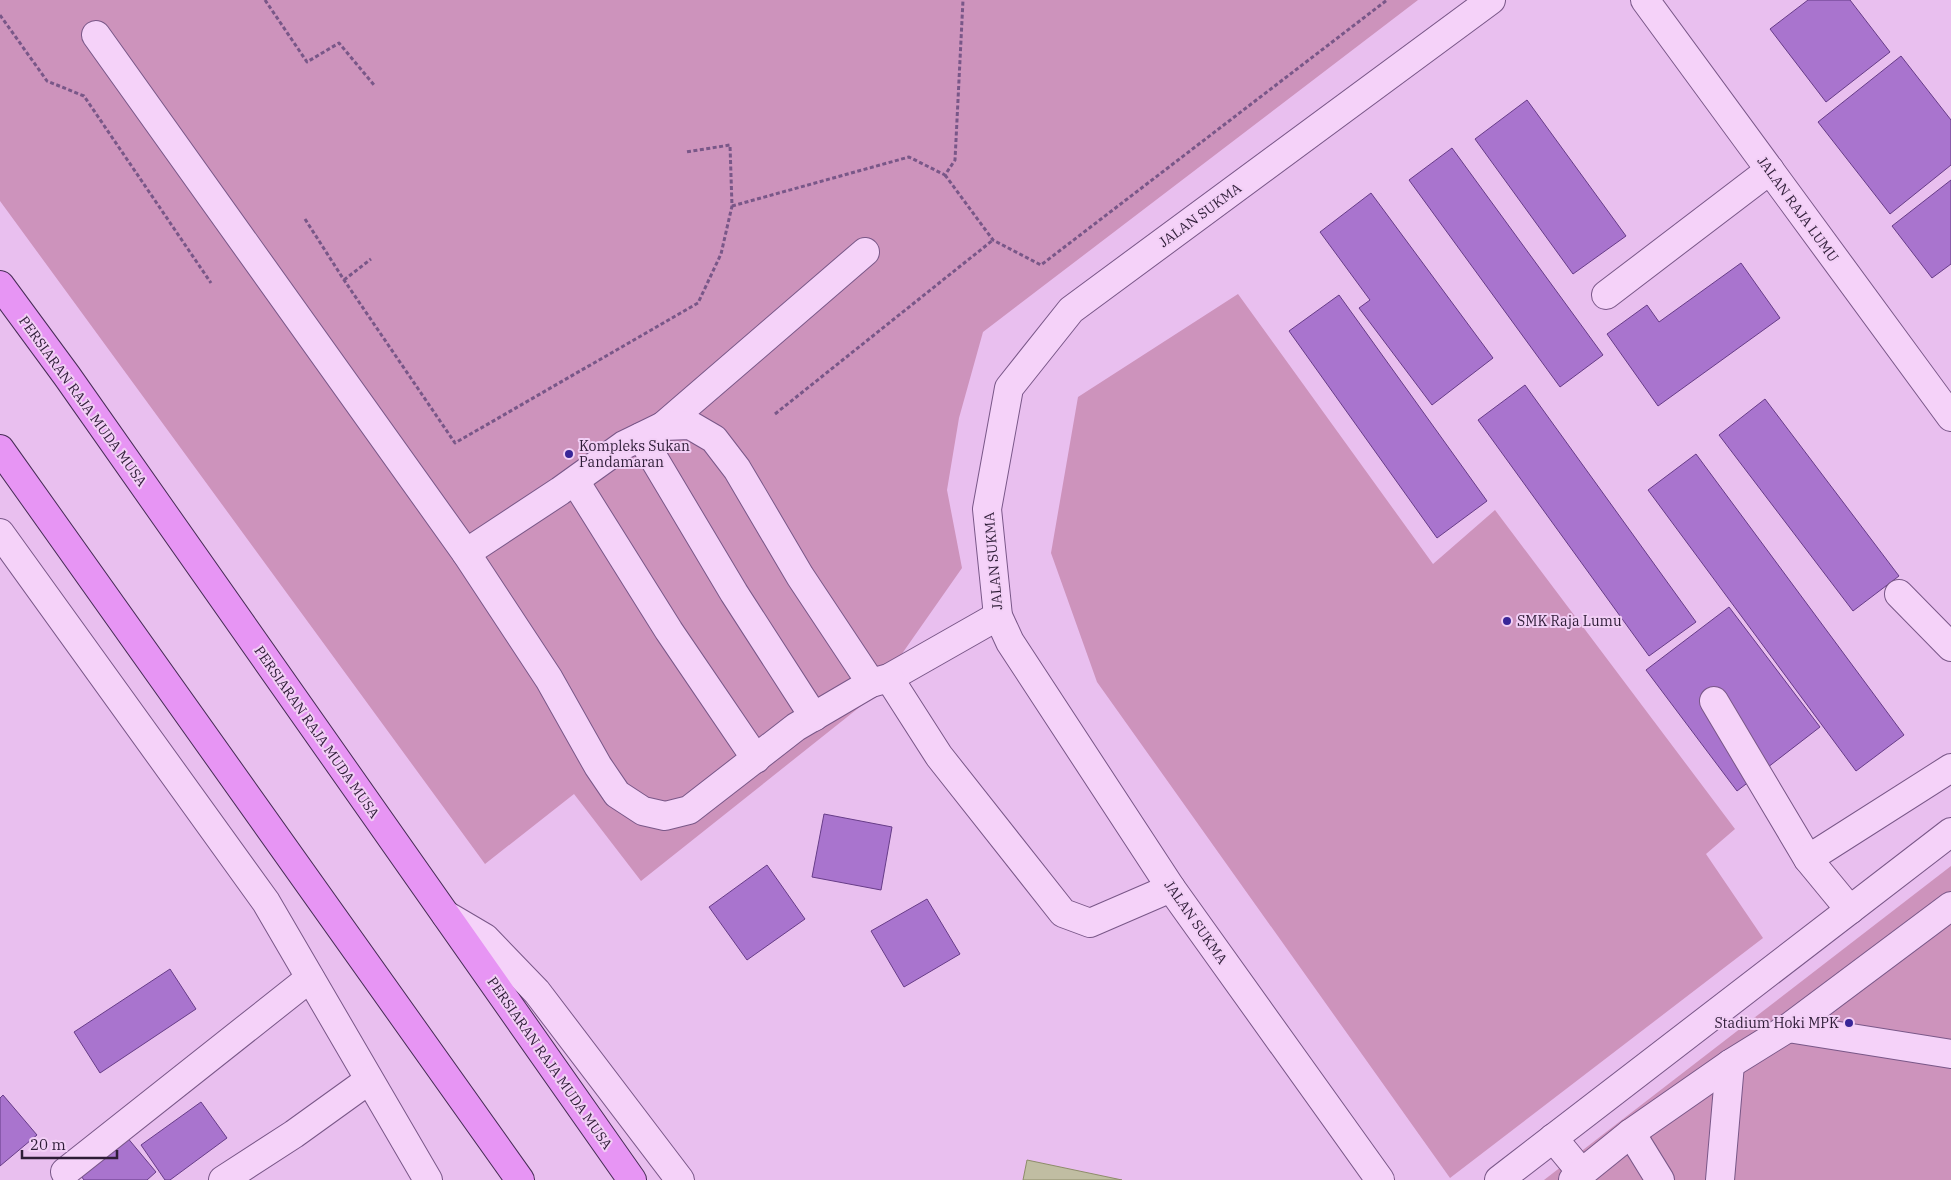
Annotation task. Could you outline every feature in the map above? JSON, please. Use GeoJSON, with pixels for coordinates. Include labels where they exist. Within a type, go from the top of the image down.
{"type":"FeatureCollection","features":[{"type":"Feature","properties":{"kind":"main road","name":"PERSIARAN RAJA MUDA MUSA"},"geometry":{"type":"LineString","coordinates":[[0,285],[67,376],[632,1180]]}},
{"type":"Feature","properties":{"kind":"main road"},"geometry":{"type":"LineString","coordinates":[[0,449],[520,1180]]}},
{"type":"Feature","properties":{"kind":"street","name":"JALAN SUKMA"},"geometry":{"type":"LineString","coordinates":[[1380,1180],[1171,888],[1010,642],[998,616],[987,509],[1009,388],[1071,310],[1491,0]]}},
{"type":"Feature","properties":{"kind":"street","name":"JALAN RAJA LUMU"},"geometry":{"type":"LineString","coordinates":[[1645,0],[1951,417]]}},
{"type":"Feature","properties":{"kind":"street"},"geometry":{"type":"LineString","coordinates":[[96,35],[466,553],[549,679],[598,766],[617,794],[643,811],[665,816],[689,810],[796,727],[998,616]]}},
{"type":"Feature","properties":{"kind":"street"},"geometry":{"type":"LineString","coordinates":[[1606,295],[1770,170]]}},
{"type":"Feature","properties":{"kind":"street"},"geometry":{"type":"LineString","coordinates":[[466,553],[574,481],[624,445],[652,431],[865,252]]}},
{"type":"Feature","properties":{"kind":"street"},"geometry":{"type":"LineString","coordinates":[[652,431],[690,425],[714,439],[737,469],[800,576],[1063,913],[1090,924],[1171,888]]}},
{"type":"Feature","properties":{"kind":"street"},"geometry":{"type":"LineString","coordinates":[[652,431],[734,593],[814,717]]}},
{"type":"Feature","properties":{"kind":"street"},"geometry":{"type":"LineString","coordinates":[[574,481],[669,631],[756,758]]}},
{"type":"Feature","properties":{"kind":"street"},"geometry":{"type":"LineString","coordinates":[[0,533],[266,902],[428,1180]]}},
{"type":"Feature","properties":{"kind":"street"},"geometry":{"type":"LineString","coordinates":[[1899,594],[1951,647]]}},
{"type":"Feature","properties":{"kind":"street"},"geometry":{"type":"LineString","coordinates":[[1714,701],[1808,859],[1850,910]]}},
{"type":"Feature","properties":{"kind":"street"},"geometry":{"type":"LineString","coordinates":[[1808,859],[1951,768]]}},
{"type":"Feature","properties":{"kind":"street"},"geometry":{"type":"LineString","coordinates":[[1499,1180],[1951,832]]}},
{"type":"Feature","properties":{"kind":"street"},"geometry":{"type":"LineString","coordinates":[[1553,1138],[1578,1176],[1631,1133],[1730,1064],[1788,1028],[1951,906]]}},
{"type":"Feature","properties":{"kind":"street"},"geometry":{"type":"LineString","coordinates":[[446,915],[485,938],[537,992],[680,1180]]}},
{"type":"Feature","properties":{"kind":"street"},"geometry":{"type":"LineString","coordinates":[[65,1172],[310,978]]}},
{"type":"Feature","properties":{"kind":"street"},"geometry":{"type":"LineString","coordinates":[[1788,1028],[1951,1054]]}},
{"type":"Feature","properties":{"kind":"street"},"geometry":{"type":"LineString","coordinates":[[1720,1180],[1730,1064]]}},
{"type":"Feature","properties":{"kind":"street"},"geometry":{"type":"LineString","coordinates":[[224,1180],[294,1134],[369,1080]]}},
{"type":"Feature","properties":{"kind":"street"},"geometry":{"type":"LineString","coordinates":[[1631,1133],[1660,1180]]}},
{"type":"Feature","properties":{"kind":"path"},"geometry":{"type":"LineString","coordinates":[[265,0],[307,62],[339,43],[374,85]]}},
{"type":"Feature","properties":{"kind":"path"},"geometry":{"type":"LineString","coordinates":[[945,175],[955,160],[963,0]]}},
{"type":"Feature","properties":{"kind":"path"},"geometry":{"type":"LineString","coordinates":[[732,206],[909,156],[945,175],[993,240],[1041,265],[1387,0]]}},
{"type":"Feature","properties":{"kind":"path"},"geometry":{"type":"LineString","coordinates":[[0,15],[47,81],[84,96],[211,283]]}},
{"type":"Feature","properties":{"kind":"path"},"geometry":{"type":"LineString","coordinates":[[305,219],[455,444],[698,302],[721,254],[732,206],[730,145],[686,152]]}},
{"type":"Feature","properties":{"kind":"path"},"geometry":{"type":"LineString","coordinates":[[775,414],[993,240]]}},
{"type":"Feature","properties":{"kind":"path"},"geometry":{"type":"LineString","coordinates":[[344,280],[372,260]]}},
{"type":"Feature","properties":{"kind":"shaded area","name":"Kompleks Sukan Pandamaran"},"geometry":{"type":"Polygon","coordinates":[[[0,0],[1418,0],[983,332],[959,418],[947,490],[962,568],[871,698],[641,881],[574,794],[485,864],[0,201],[0,0]]]}},
{"type":"Feature","properties":{"kind":"shaded area"},"geometry":{"type":"Polygon","coordinates":[[[1238,294],[1433,564],[1495,510],[1735,829],[1706,854],[1763,938],[1450,1178],[1097,682],[1051,553],[1078,397],[1238,294]]]}},
{"type":"Feature","properties":{"kind":"shaded area","name":"Stadium Hoki MPK"},"geometry":{"type":"Polygon","coordinates":[[[1951,866],[1951,1180],[1544,1180],[1951,866]]]}},
{"type":"Feature","properties":{"kind":"shaded area"},"geometry":{"type":"Polygon","coordinates":[[[1027,1160],[1122,1180],[1023,1180],[1027,1160]]]}},
{"type":"Feature","properties":{"kind":"building"},"geometry":{"type":"Polygon","coordinates":[[[1808,0],[1850,0],[1890,52],[1826,102],[1770,29],[1808,0]]]}},
{"type":"Feature","properties":{"kind":"building"},"geometry":{"type":"Polygon","coordinates":[[[1901,56],[1951,120],[1951,165],[1890,214],[1818,122],[1901,56]]]}},
{"type":"Feature","properties":{"kind":"building"},"geometry":{"type":"Polygon","coordinates":[[[1527,100],[1626,236],[1573,274],[1475,139],[1527,100]]]}},
{"type":"Feature","properties":{"kind":"building"},"geometry":{"type":"Polygon","coordinates":[[[1452,148],[1603,355],[1560,387],[1409,180],[1452,148]]]}},
{"type":"Feature","properties":{"kind":"building"},"geometry":{"type":"Polygon","coordinates":[[[1951,180],[1951,264],[1932,278],[1892,226],[1951,180]]]}},
{"type":"Feature","properties":{"kind":"building"},"geometry":{"type":"Polygon","coordinates":[[[1371,193],[1493,358],[1432,405],[1359,308],[1370,300],[1320,232],[1371,193]]]}},
{"type":"Feature","properties":{"kind":"building"},"geometry":{"type":"Polygon","coordinates":[[[1741,263],[1780,318],[1658,406],[1607,334],[1647,305],[1659,322],[1741,263]]]}},
{"type":"Feature","properties":{"kind":"building"},"geometry":{"type":"Polygon","coordinates":[[[1339,295],[1487,501],[1437,538],[1289,331],[1339,295]]]}},
{"type":"Feature","properties":{"kind":"building"},"geometry":{"type":"Polygon","coordinates":[[[1525,385],[1696,622],[1649,656],[1478,420],[1525,385]]]}},
{"type":"Feature","properties":{"kind":"building"},"geometry":{"type":"Polygon","coordinates":[[[1765,399],[1899,576],[1853,611],[1719,435],[1765,399]]]}},
{"type":"Feature","properties":{"kind":"building"},"geometry":{"type":"Polygon","coordinates":[[[1696,454],[1904,735],[1856,771],[1648,490],[1696,454]]]}},
{"type":"Feature","properties":{"kind":"building"},"geometry":{"type":"Polygon","coordinates":[[[1729,607],[1820,727],[1737,791],[1646,670],[1729,607]]]}},
{"type":"Feature","properties":{"kind":"building"},"geometry":{"type":"Polygon","coordinates":[[[824,814],[892,827],[881,890],[812,877],[824,814]]]}},
{"type":"Feature","properties":{"kind":"building"},"geometry":{"type":"Polygon","coordinates":[[[767,865],[805,919],[747,960],[709,907],[767,865]]]}},
{"type":"Feature","properties":{"kind":"building"},"geometry":{"type":"Polygon","coordinates":[[[927,899],[960,954],[904,987],[871,931],[927,899]]]}},
{"type":"Feature","properties":{"kind":"building"},"geometry":{"type":"Polygon","coordinates":[[[170,969],[196,1009],[100,1073],[74,1032],[170,969]]]}},
{"type":"Feature","properties":{"kind":"building"},"geometry":{"type":"Polygon","coordinates":[[[3,1095],[37,1135],[0,1166],[0,1098],[3,1095]]]}},
{"type":"Feature","properties":{"kind":"building"},"geometry":{"type":"Polygon","coordinates":[[[201,1102],[227,1138],[170,1180],[165,1180],[141,1145],[201,1102]]]}},
{"type":"Feature","properties":{"kind":"building"},"geometry":{"type":"Polygon","coordinates":[[[126,1136],[156,1172],[147,1180],[84,1180],[81,1176],[126,1136]]]}},
{"type":"Feature","properties":{"kind":"place","name":"Kompleks Sukan Pandamaran"},"geometry":{"type":"Point","coordinates":[569,454]}},
{"type":"Feature","properties":{"kind":"place","name":"SMK Raja Lumu"},"geometry":{"type":"Point","coordinates":[1507,621]}},
{"type":"Feature","properties":{"kind":"place","name":"Stadium Hoki MPK"},"geometry":{"type":"Point","coordinates":[1849,1023]}}]}
